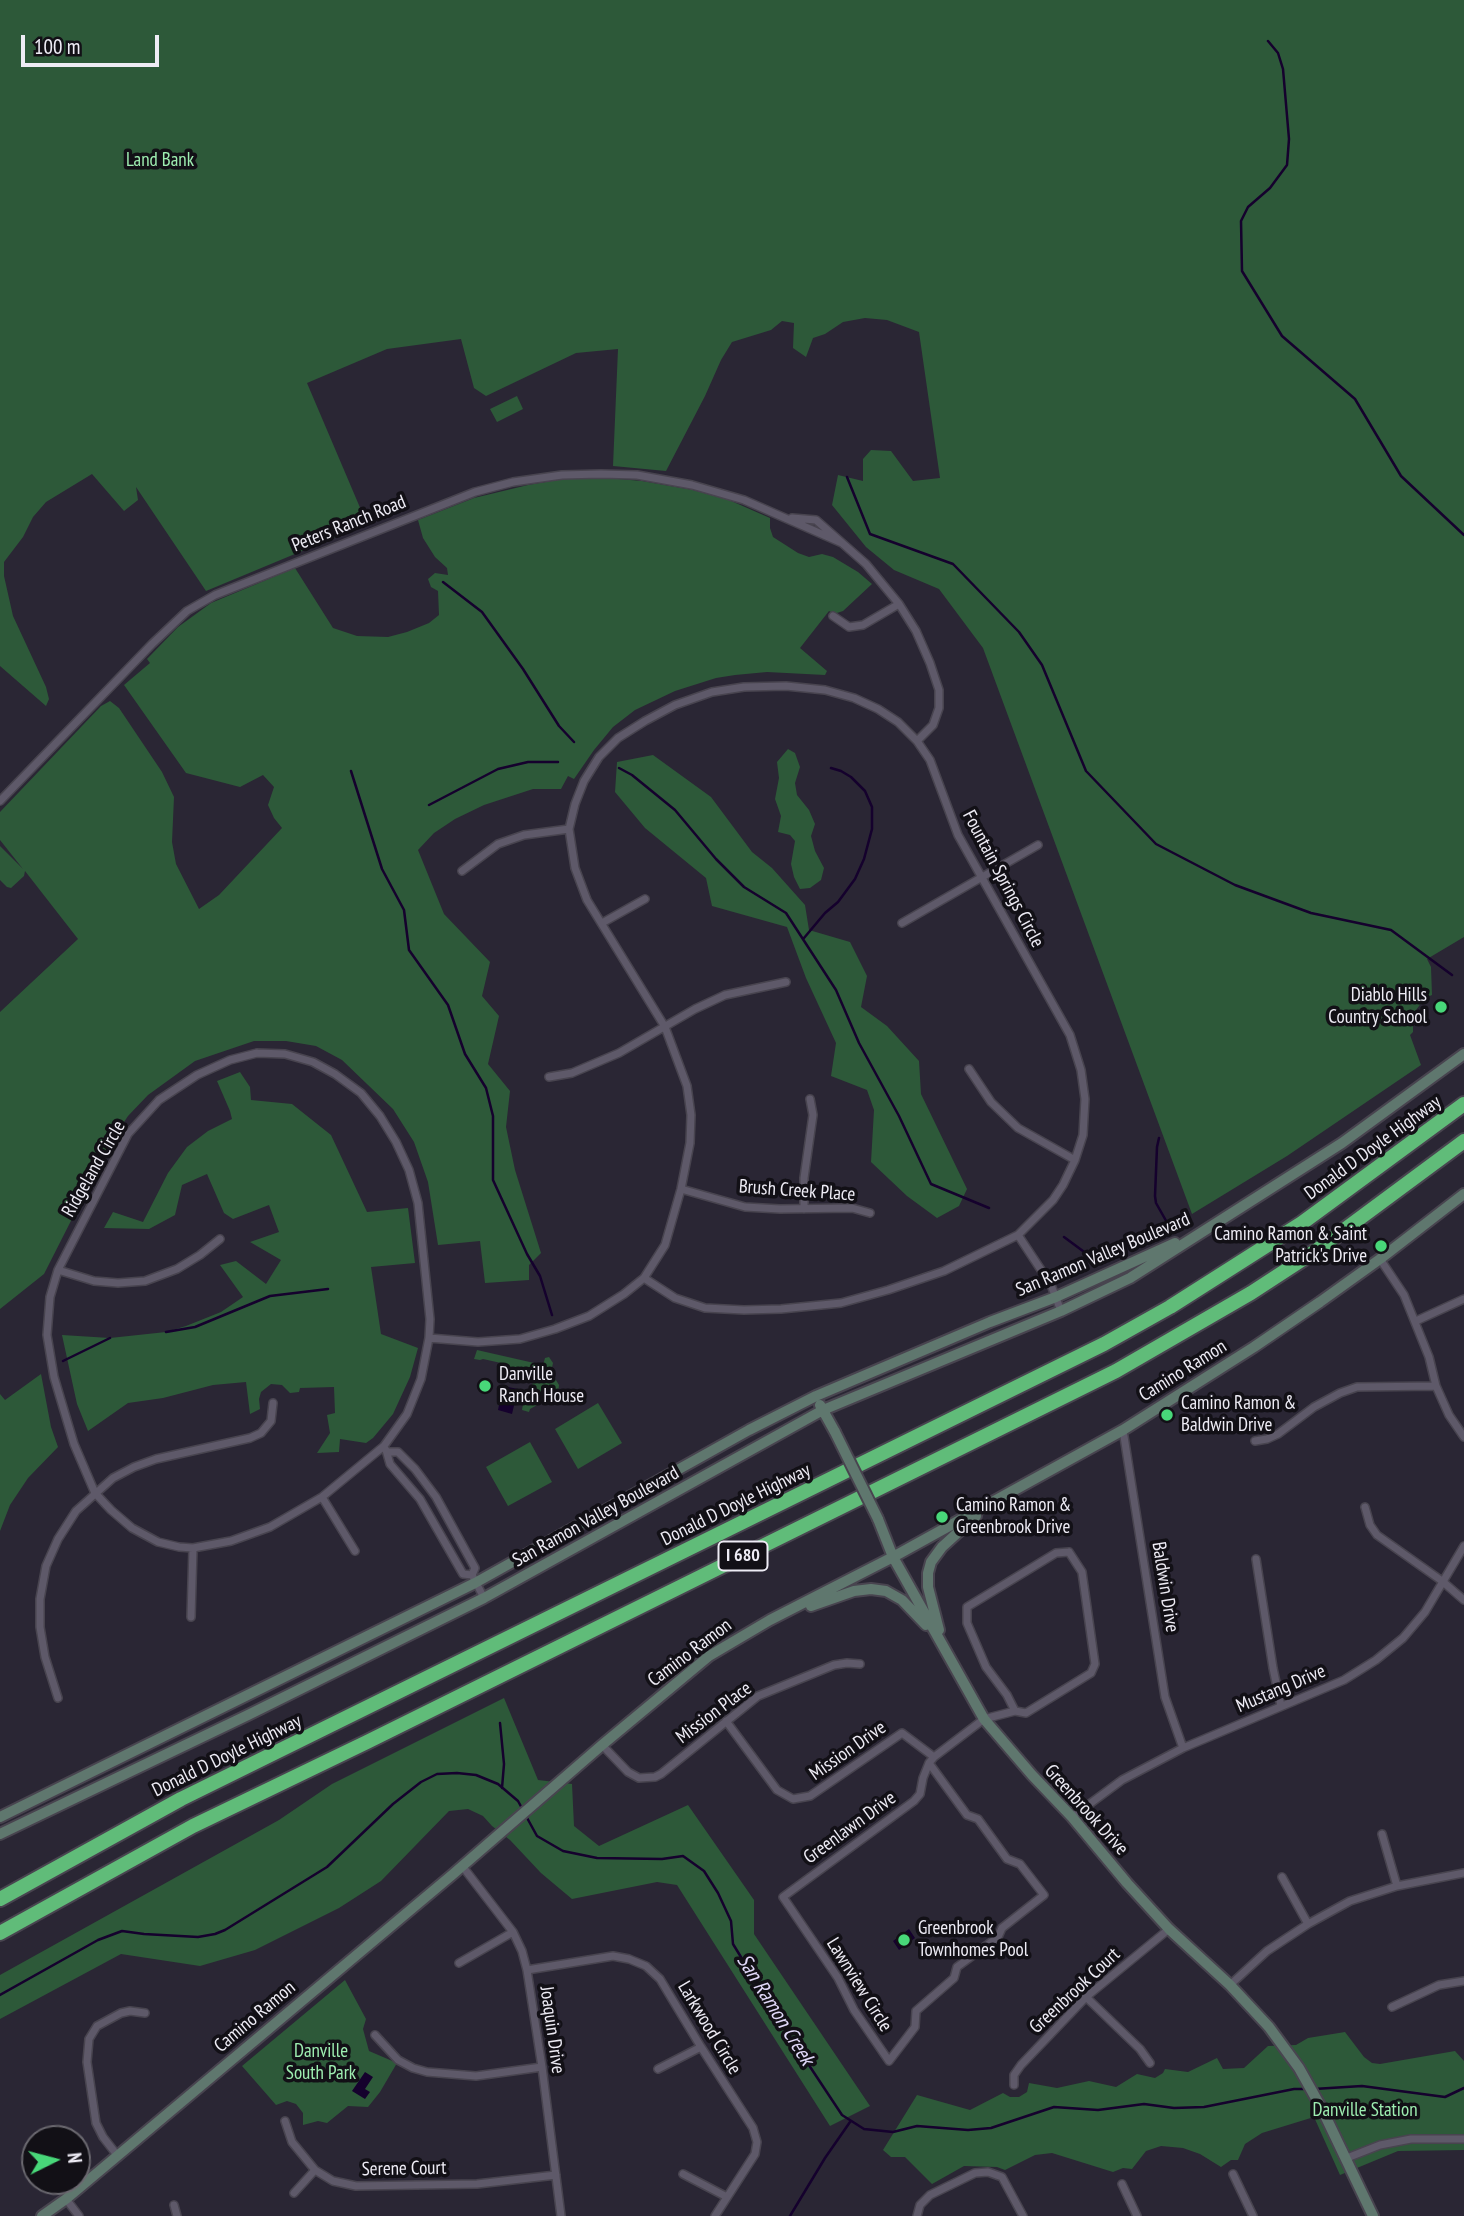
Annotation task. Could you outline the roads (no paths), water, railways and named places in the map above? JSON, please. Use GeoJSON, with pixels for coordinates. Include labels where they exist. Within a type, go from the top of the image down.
{"type":"FeatureCollection","features":[{"type":"Feature","properties":{"kind":"highway","name":"Donald D Doyle Highway"},"geometry":{"type":"LineString","coordinates":[[0,1899],[181,1799],[1104,1344],[1170,1307],[1302,1223],[1464,1104]]}},
{"type":"Feature","properties":{"kind":"highway","name":"I 680"},"geometry":{"type":"LineString","coordinates":[[0,1933],[193,1826],[1116,1371],[1240,1300],[1317,1250],[1464,1141]]}},
{"type":"Feature","properties":{"kind":"street","name":"Peters Ranch Road"},"geometry":{"type":"LineString","coordinates":[[0,801],[187,611],[215,595],[475,492],[513,482],[562,475],[638,475],[694,485],[744,500],[787,519],[816,520],[866,564],[899,604],[916,631],[939,690],[939,708],[933,725],[917,741]]}},
{"type":"Feature","properties":{"kind":"street"},"geometry":{"type":"LineString","coordinates":[[833,616],[849,627],[863,625],[899,604]]}},
{"type":"Feature","properties":{"kind":"street","name":"Fountain Springs Circle"},"geometry":{"type":"LineString","coordinates":[[429,1338],[478,1342],[520,1339],[589,1316],[644,1278],[665,1245],[681,1189],[690,1143],[691,1115],[687,1086],[664,1027],[587,900],[575,868],[569,829],[584,781],[599,757],[618,738],[645,721],[675,705],[712,692],[744,687],[786,686],[825,690],[854,698],[898,722],[917,741],[930,760],[958,835],[1070,1035],[1081,1070],[1085,1099],[1083,1135],[1074,1160],[1053,1200],[1018,1235],[944,1271],[841,1303],[781,1309],[705,1308],[676,1298],[644,1278]]}},
{"type":"Feature","properties":{"kind":"street"},"geometry":{"type":"LineString","coordinates":[[461,871],[498,844],[524,835],[569,829]]}},
{"type":"Feature","properties":{"kind":"street"},"geometry":{"type":"LineString","coordinates":[[902,922],[1038,845]]}},
{"type":"Feature","properties":{"kind":"street"},"geometry":{"type":"LineString","coordinates":[[601,923],[645,899]]}},
{"type":"Feature","properties":{"kind":"street"},"geometry":{"type":"LineString","coordinates":[[549,1077],[572,1073],[619,1053],[695,1009],[725,995],[786,982]]}},
{"type":"Feature","properties":{"kind":"street","name":"Ridgeland Circle"},"geometry":{"type":"LineString","coordinates":[[257,1054],[285,1054],[313,1062],[361,1093],[397,1142],[409,1170],[418,1203],[430,1319],[429,1338],[421,1379],[407,1414],[386,1449],[322,1497],[270,1527],[230,1541],[193,1548],[158,1542],[132,1528],[95,1493],[74,1444],[54,1377],[47,1335],[50,1297],[58,1270],[128,1134],[159,1100],[197,1075],[230,1060],[257,1054]]}},
{"type":"Feature","properties":{"kind":"street","name":"San Ramon Valley Boulevard"},"geometry":{"type":"LineString","coordinates":[[0,1834],[248,1716],[484,1598],[823,1410],[1061,1311],[1130,1278],[1342,1143],[1464,1054]]}},
{"type":"Feature","properties":{"kind":"street"},"geometry":{"type":"LineString","coordinates":[[969,1069],[991,1102],[1018,1128],[1074,1160]]}},
{"type":"Feature","properties":{"kind":"street"},"geometry":{"type":"LineString","coordinates":[[804,1209],[803,1178],[813,1115],[810,1099]]}},
{"type":"Feature","properties":{"kind":"street","name":"Brush Creek Place"},"geometry":{"type":"LineString","coordinates":[[681,1189],[745,1206],[852,1208],[870,1213]]}},
{"type":"Feature","properties":{"kind":"street","name":"Camino Ramon"},"geometry":{"type":"LineString","coordinates":[[42,2216],[66,2199],[463,1867],[601,1745],[709,1656],[769,1620],[893,1557],[1123,1430],[1254,1347],[1380,1259],[1464,1194]]}},
{"type":"Feature","properties":{"kind":"street","name":"San Ramon Valley Boulevard"},"geometry":{"type":"LineString","coordinates":[[0,1817],[474,1579],[748,1430],[816,1396],[1056,1297],[1206,1229]]}},
{"type":"Feature","properties":{"kind":"street"},"geometry":{"type":"LineString","coordinates":[[1018,1235],[1043,1270],[1061,1311]]}},
{"type":"Feature","properties":{"kind":"street"},"geometry":{"type":"LineString","coordinates":[[58,1270],[94,1281],[118,1283],[145,1280],[177,1269],[220,1239]]}},
{"type":"Feature","properties":{"kind":"street"},"geometry":{"type":"LineString","coordinates":[[1380,1259],[1404,1295],[1429,1357],[1436,1386],[1449,1415],[1464,1437]]}},
{"type":"Feature","properties":{"kind":"street"},"geometry":{"type":"LineString","coordinates":[[1416,1321],[1464,1299]]}},
{"type":"Feature","properties":{"kind":"street"},"geometry":{"type":"LineString","coordinates":[[1255,1441],[1278,1434],[1314,1407],[1357,1387],[1436,1386]]}},
{"type":"Feature","properties":{"kind":"street","name":"Greenbrook Drive"},"geometry":{"type":"LineString","coordinates":[[816,1396],[878,1519],[893,1557],[984,1719],[1169,1929],[1230,1985],[1269,2027],[1299,2068],[1322,2109],[1373,2216]]}},
{"type":"Feature","properties":{"kind":"street"},"geometry":{"type":"LineString","coordinates":[[58,1698],[45,1657],[40,1627],[40,1599],[46,1566],[58,1539],[76,1511],[113,1478],[156,1459],[250,1438],[261,1433],[271,1421],[273,1403]]}},
{"type":"Feature","properties":{"kind":"street","name":"Baldwin Drive"},"geometry":{"type":"LineString","coordinates":[[1123,1430],[1166,1697],[1183,1748]]}},
{"type":"Feature","properties":{"kind":"street"},"geometry":{"type":"LineString","coordinates":[[474,1579],[463,1574],[420,1499],[390,1464],[386,1449],[398,1452],[436,1497],[475,1568],[474,1579],[484,1598]]}},
{"type":"Feature","properties":{"kind":"street"},"geometry":{"type":"LineString","coordinates":[[322,1497],[355,1551]]}},
{"type":"Feature","properties":{"kind":"street"},"geometry":{"type":"LineString","coordinates":[[942,1643],[928,1587],[929,1568],[942,1547],[989,1505]]}},
{"type":"Feature","properties":{"kind":"street"},"geometry":{"type":"LineString","coordinates":[[1365,1507],[1370,1525],[1377,1535],[1464,1600]]}},
{"type":"Feature","properties":{"kind":"street","name":"Mustang Drive"},"geometry":{"type":"LineString","coordinates":[[1073,1817],[1122,1780],[1183,1748],[1343,1680],[1377,1660],[1403,1637],[1425,1612],[1464,1546]]}},
{"type":"Feature","properties":{"kind":"street"},"geometry":{"type":"LineString","coordinates":[[191,1617],[193,1548]]}},
{"type":"Feature","properties":{"kind":"street"},"geometry":{"type":"LineString","coordinates":[[932,1760],[984,1719],[1015,1711],[1026,1713],[1091,1673],[1096,1664],[1082,1572],[1069,1552],[1056,1553],[968,1607],[967,1623],[986,1667],[1007,1695],[1015,1711]]}},
{"type":"Feature","properties":{"kind":"street"},"geometry":{"type":"LineString","coordinates":[[1256,1559],[1281,1706]]}},
{"type":"Feature","properties":{"kind":"street"},"geometry":{"type":"LineString","coordinates":[[769,1620],[853,1591],[871,1589],[886,1591],[902,1600],[942,1643]]}},
{"type":"Feature","properties":{"kind":"street","name":"Mission Place"},"geometry":{"type":"LineString","coordinates":[[601,1745],[628,1772],[647,1779],[661,1774],[758,1696],[834,1665],[860,1664]]}},
{"type":"Feature","properties":{"kind":"street","name":"Mission Drive"},"geometry":{"type":"LineString","coordinates":[[726,1721],[777,1790],[793,1799],[810,1796],[902,1733],[932,1760]]}},
{"type":"Feature","properties":{"kind":"street","name":"Greenlawn Drive"},"geometry":{"type":"LineString","coordinates":[[783,1897],[914,1801],[920,1794],[923,1778],[932,1760]]}},
{"type":"Feature","properties":{"kind":"street","name":"Lawnview Circle"},"geometry":{"type":"LineString","coordinates":[[783,1897],[889,2060],[915,2027],[916,2011],[954,1978],[957,1967],[998,1937],[1002,1927],[1044,1895],[1020,1864],[1007,1859],[978,1819],[967,1815],[932,1760]]}},
{"type":"Feature","properties":{"kind":"street"},"geometry":{"type":"LineString","coordinates":[[1382,1834],[1396,1886]]}},
{"type":"Feature","properties":{"kind":"street","name":"Joaquin Drive"},"geometry":{"type":"LineString","coordinates":[[463,1867],[513,1932],[527,1970],[561,2216]]}},
{"type":"Feature","properties":{"kind":"street"},"geometry":{"type":"LineString","coordinates":[[1230,1985],[1268,1951],[1308,1924],[1350,1901],[1396,1886],[1464,1873]]}},
{"type":"Feature","properties":{"kind":"street"},"geometry":{"type":"LineString","coordinates":[[1282,1877],[1308,1924]]}},
{"type":"Feature","properties":{"kind":"street","name":"Greenbrook Court"},"geometry":{"type":"LineString","coordinates":[[1014,2085],[1014,2075],[1021,2064],[1086,1997],[1169,1929]]}},
{"type":"Feature","properties":{"kind":"street"},"geometry":{"type":"LineString","coordinates":[[459,1963],[513,1932]]}},
{"type":"Feature","properties":{"kind":"street","name":"Larkwood Circle"},"geometry":{"type":"LineString","coordinates":[[527,1970],[612,1956],[646,1966],[660,1979],[753,2128],[757,2142],[755,2154],[715,2216]]}},
{"type":"Feature","properties":{"kind":"street"},"geometry":{"type":"LineString","coordinates":[[1392,2007],[1439,1985],[1464,1981]]}},
{"type":"Feature","properties":{"kind":"street"},"geometry":{"type":"LineString","coordinates":[[1086,1997],[1140,2049],[1150,2063]]}},
{"type":"Feature","properties":{"kind":"street"},"geometry":{"type":"LineString","coordinates":[[117,2155],[96,2123],[87,2062],[89,2039],[97,2026],[121,2013],[145,2013]]}},
{"type":"Feature","properties":{"kind":"street"},"geometry":{"type":"LineString","coordinates":[[375,2035],[398,2060],[427,2072],[476,2076],[542,2067]]}},
{"type":"Feature","properties":{"kind":"street"},"geometry":{"type":"LineString","coordinates":[[658,2069],[701,2047]]}},
{"type":"Feature","properties":{"kind":"street"},"geometry":{"type":"LineString","coordinates":[[285,2121],[292,2142],[314,2171],[294,2193]]}},
{"type":"Feature","properties":{"kind":"street"},"geometry":{"type":"LineString","coordinates":[[1347,2158],[1380,2145],[1411,2139],[1464,2139]]}},
{"type":"Feature","properties":{"kind":"street","name":"Serene Court"},"geometry":{"type":"LineString","coordinates":[[314,2171],[333,2181],[356,2186],[477,2184],[556,2175]]}},
{"type":"Feature","properties":{"kind":"street"},"geometry":{"type":"LineString","coordinates":[[916,2216],[920,2205],[930,2195],[975,2173],[988,2172],[1002,2177],[1023,2216]]}},
{"type":"Feature","properties":{"kind":"street"},"geometry":{"type":"LineString","coordinates":[[683,2174],[727,2197]]}},
{"type":"Feature","properties":{"kind":"street"},"geometry":{"type":"LineString","coordinates":[[1233,2174],[1253,2216]]}},
{"type":"Feature","properties":{"kind":"street"},"geometry":{"type":"LineString","coordinates":[[1122,2184],[1137,2216]]}},
{"type":"Feature","properties":{"kind":"street"},"geometry":{"type":"LineString","coordinates":[[66,2199],[79,2216]]}},
{"type":"Feature","properties":{"kind":"street"},"geometry":{"type":"LineString","coordinates":[[174,2205],[177,2216]]}},
{"type":"Feature","properties":{"kind":"waterway"},"geometry":{"type":"LineString","coordinates":[[1268,41],[1278,53],[1283,69],[1289,139],[1287,165],[1270,188],[1248,207],[1241,221],[1242,271],[1282,336],[1355,399],[1401,476],[1464,535]]}},
{"type":"Feature","properties":{"kind":"waterway"},"geometry":{"type":"LineString","coordinates":[[847,477],[870,534],[953,564],[1019,632],[1042,665],[1086,771],[1156,844],[1235,885],[1311,913],[1391,930],[1452,975]]}},
{"type":"Feature","properties":{"kind":"waterway"},"geometry":{"type":"LineString","coordinates":[[443,582],[482,612],[559,726],[574,742]]}},
{"type":"Feature","properties":{"kind":"waterway"},"geometry":{"type":"LineString","coordinates":[[429,805],[498,769],[528,762],[558,762]]}},
{"type":"Feature","properties":{"kind":"waterway"},"geometry":{"type":"LineString","coordinates":[[619,768],[632,775],[675,810],[716,859],[744,887],[786,913],[836,990],[859,1043],[899,1116],[931,1184],[989,1208]]}},
{"type":"Feature","properties":{"kind":"waterway"},"geometry":{"type":"LineString","coordinates":[[804,938],[838,902],[855,879],[872,829],[872,807],[865,791],[851,777],[831,768]]}},
{"type":"Feature","properties":{"kind":"waterway"},"geometry":{"type":"LineString","coordinates":[[351,771],[382,869],[404,910],[409,950],[448,1005],[465,1054],[486,1088],[493,1116],[493,1180],[540,1276],[552,1315]]}},
{"type":"Feature","properties":{"kind":"waterway"},"geometry":{"type":"LineString","coordinates":[[1159,1138],[1155,1196],[1169,1226]]}},
{"type":"Feature","properties":{"kind":"waterway"},"geometry":{"type":"LineString","coordinates":[[1064,1237],[1091,1257]]}},
{"type":"Feature","properties":{"kind":"waterway"},"geometry":{"type":"LineString","coordinates":[[166,1332],[195,1327],[270,1296],[328,1289]]}},
{"type":"Feature","properties":{"kind":"waterway"},"geometry":{"type":"LineString","coordinates":[[63,1361],[110,1338]]}},
{"type":"Feature","properties":{"kind":"waterway"},"geometry":{"type":"LineString","coordinates":[[500,1723],[504,1764],[502,1788]]}},
{"type":"Feature","properties":{"kind":"waterway","name":"San Ramon Creek"},"geometry":{"type":"LineString","coordinates":[[0,1995],[98,1940],[122,1931],[198,1937],[225,1930],[327,1867],[393,1804],[421,1782],[437,1774],[476,1775],[498,1784],[518,1801],[523,1810]]}},
{"type":"Feature","properties":{"kind":"waterway","name":"San Ramon Creek"},"geometry":{"type":"LineString","coordinates":[[526,1816],[537,1836],[563,1851],[597,1858],[662,1859],[683,1856],[704,1871],[731,1921],[733,1944],[785,2029],[842,2115],[864,2129],[893,2132],[917,2126],[968,2130],[991,2128],[1054,2107],[1098,2110],[1144,2104],[1174,2108],[1204,2107],[1294,2089],[1307,2089]]}},
{"type":"Feature","properties":{"kind":"waterway","name":"San Ramon Creek"},"geometry":{"type":"LineString","coordinates":[[1314,2089],[1362,2086],[1445,2097],[1464,2088]]}},
{"type":"Feature","properties":{"kind":"waterway"},"geometry":{"type":"LineString","coordinates":[[790,2216],[850,2122]]}},
{"type":"Feature","properties":{"kind":"place","name":"Diablo Hills Country School"},"geometry":{"type":"Point","coordinates":[1441,1007]}},
{"type":"Feature","properties":{"kind":"place","name":"Camino Ramon & Saint Patrick's Drive"},"geometry":{"type":"Point","coordinates":[1381,1246]}},
{"type":"Feature","properties":{"kind":"place","name":"Danville Ranch House"},"geometry":{"type":"Point","coordinates":[485,1386]}},
{"type":"Feature","properties":{"kind":"place","name":"Camino Ramon & Baldwin Drive"},"geometry":{"type":"Point","coordinates":[1167,1415]}},
{"type":"Feature","properties":{"kind":"place","name":"Camino Ramon & Greenbrook Drive"},"geometry":{"type":"Point","coordinates":[942,1517]}},
{"type":"Feature","properties":{"kind":"place","name":"Greenbrook Townhomes Pool"},"geometry":{"type":"Point","coordinates":[904,1940]}},
{"type":"Feature","properties":{"kind":"park label","name":"Land Bank"},"geometry":{"type":"Point","coordinates":[160,161]}},
{"type":"Feature","properties":{"kind":"park label","name":"Danville South Park"},"geometry":{"type":"Point","coordinates":[321,2063]}},
{"type":"Feature","properties":{"kind":"park label","name":"Danville Station"},"geometry":{"type":"Point","coordinates":[1365,2111]}}]}
